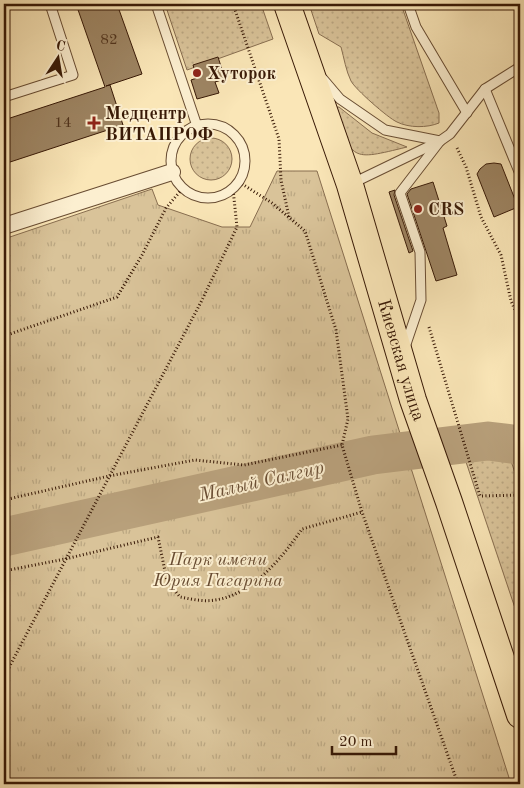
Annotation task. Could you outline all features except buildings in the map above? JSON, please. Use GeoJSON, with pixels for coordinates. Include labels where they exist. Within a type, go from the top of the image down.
{"type":"FeatureCollection","features":[{"type":"Feature","properties":{"kind":"main road","name":"Киевская улица"},"geometry":{"type":"LineString","coordinates":[[287,4],[350,185],[413,400],[520,715]]}},
{"type":"Feature","properties":{"kind":"street"},"geometry":{"type":"LineString","coordinates":[[4,226],[172,172]]}},
{"type":"Feature","properties":{"kind":"lane"},"geometry":{"type":"LineString","coordinates":[[4,98],[73,75],[50,4]]}},
{"type":"Feature","properties":{"kind":"lane"},"geometry":{"type":"LineString","coordinates":[[156,4],[198,126]]}},
{"type":"Feature","properties":{"kind":"lane"},"geometry":{"type":"LineString","coordinates":[[408,4],[416,27],[467,113]]}},
{"type":"Feature","properties":{"kind":"lane"},"geometry":{"type":"LineString","coordinates":[[305,57],[340,99],[385,130],[440,141]]}},
{"type":"Feature","properties":{"kind":"lane"},"geometry":{"type":"LineString","coordinates":[[350,185],[440,141],[450,134],[485,89],[520,67]]}},
{"type":"Feature","properties":{"kind":"lane"},"geometry":{"type":"LineString","coordinates":[[485,89],[520,174]]}},
{"type":"Feature","properties":{"kind":"lane"},"geometry":{"type":"LineString","coordinates":[[207,124],[217,125],[234,134],[244,150],[245,170],[236,185],[219,197],[200,197],[191,194],[176,181],[172,172],[171,156],[177,140],[190,129],[198,126],[207,124]]}},
{"type":"Feature","properties":{"kind":"lane"},"geometry":{"type":"LineString","coordinates":[[401,359],[421,300],[420,252],[400,193],[440,141]]}},
{"type":"Feature","properties":{"kind":"path"},"geometry":{"type":"LineString","coordinates":[[233,4],[279,139],[280,180],[289,218]]}},
{"type":"Feature","properties":{"kind":"path"},"geometry":{"type":"LineString","coordinates":[[450,134],[466,167],[481,217],[501,255],[511,301],[520,321]]}},
{"type":"Feature","properties":{"kind":"path"},"geometry":{"type":"LineString","coordinates":[[4,678],[201,302],[236,227],[236,185],[272,203],[305,231],[336,330],[348,419],[342,445],[362,512],[458,784]]}},
{"type":"Feature","properties":{"kind":"path"},"geometry":{"type":"LineString","coordinates":[[4,336],[117,296],[142,255],[166,208],[183,188]]}},
{"type":"Feature","properties":{"kind":"path"},"geometry":{"type":"LineString","coordinates":[[421,300],[480,496],[520,495]]}},
{"type":"Feature","properties":{"kind":"path"},"geometry":{"type":"LineString","coordinates":[[4,500],[109,476],[195,460],[244,465],[342,445]]}},
{"type":"Feature","properties":{"kind":"path"},"geometry":{"type":"LineString","coordinates":[[4,571],[65,560],[158,537],[167,581],[180,597],[215,600],[242,591],[266,572],[302,529],[362,512]]}},
{"type":"Feature","properties":{"kind":"green space"},"geometry":{"type":"Polygon","coordinates":[[[165,4],[261,4],[273,39],[187,70],[165,4]]]}},
{"type":"Feature","properties":{"kind":"green space"},"geometry":{"type":"Polygon","coordinates":[[[309,4],[401,4],[439,113],[439,123],[418,127],[402,124],[387,115],[365,96],[351,81],[341,47],[319,34],[309,4]]]}},
{"type":"Feature","properties":{"kind":"green space"},"geometry":{"type":"Polygon","coordinates":[[[333,107],[339,107],[372,133],[407,147],[374,154],[364,155],[356,153],[345,138],[333,107]]]}},
{"type":"Feature","properties":{"kind":"green space"},"geometry":{"type":"Polygon","coordinates":[[[207,138],[215,138],[226,144],[232,159],[226,174],[215,180],[207,180],[196,174],[190,163],[190,155],[196,144],[207,138]]]}},
{"type":"Feature","properties":{"kind":"green space","name":"Парк имени Юрия Гагарина"},"geometry":{"type":"Polygon","coordinates":[[[277,171],[317,171],[511,784],[4,784],[4,239],[152,189],[158,205],[222,227],[250,227],[277,171]]]}},
{"type":"Feature","properties":{"kind":"green space"},"geometry":{"type":"Polygon","coordinates":[[[485,443],[520,450],[520,623],[462,450],[485,443]]]}},
{"type":"Feature","properties":{"kind":"green space"},"geometry":{"type":"Polygon","coordinates":[[[506,446],[520,448],[520,488],[506,446]]]}},
{"type":"Feature","properties":{"kind":"waterway","name":"Малый Салгир"},"geometry":{"type":"LineString","coordinates":[[4,537],[373,455],[488,441],[520,445]]}},
{"type":"Feature","properties":{"kind":"place","name":"Хуторок"},"geometry":{"type":"Point","coordinates":[197,73]}},
{"type":"Feature","properties":{"kind":"place","name":"Медцентр ВИТАПРОФ"},"geometry":{"type":"Point","coordinates":[94,123]}},
{"type":"Feature","properties":{"kind":"place","name":"CRS"},"geometry":{"type":"Point","coordinates":[418,209]}}]}
